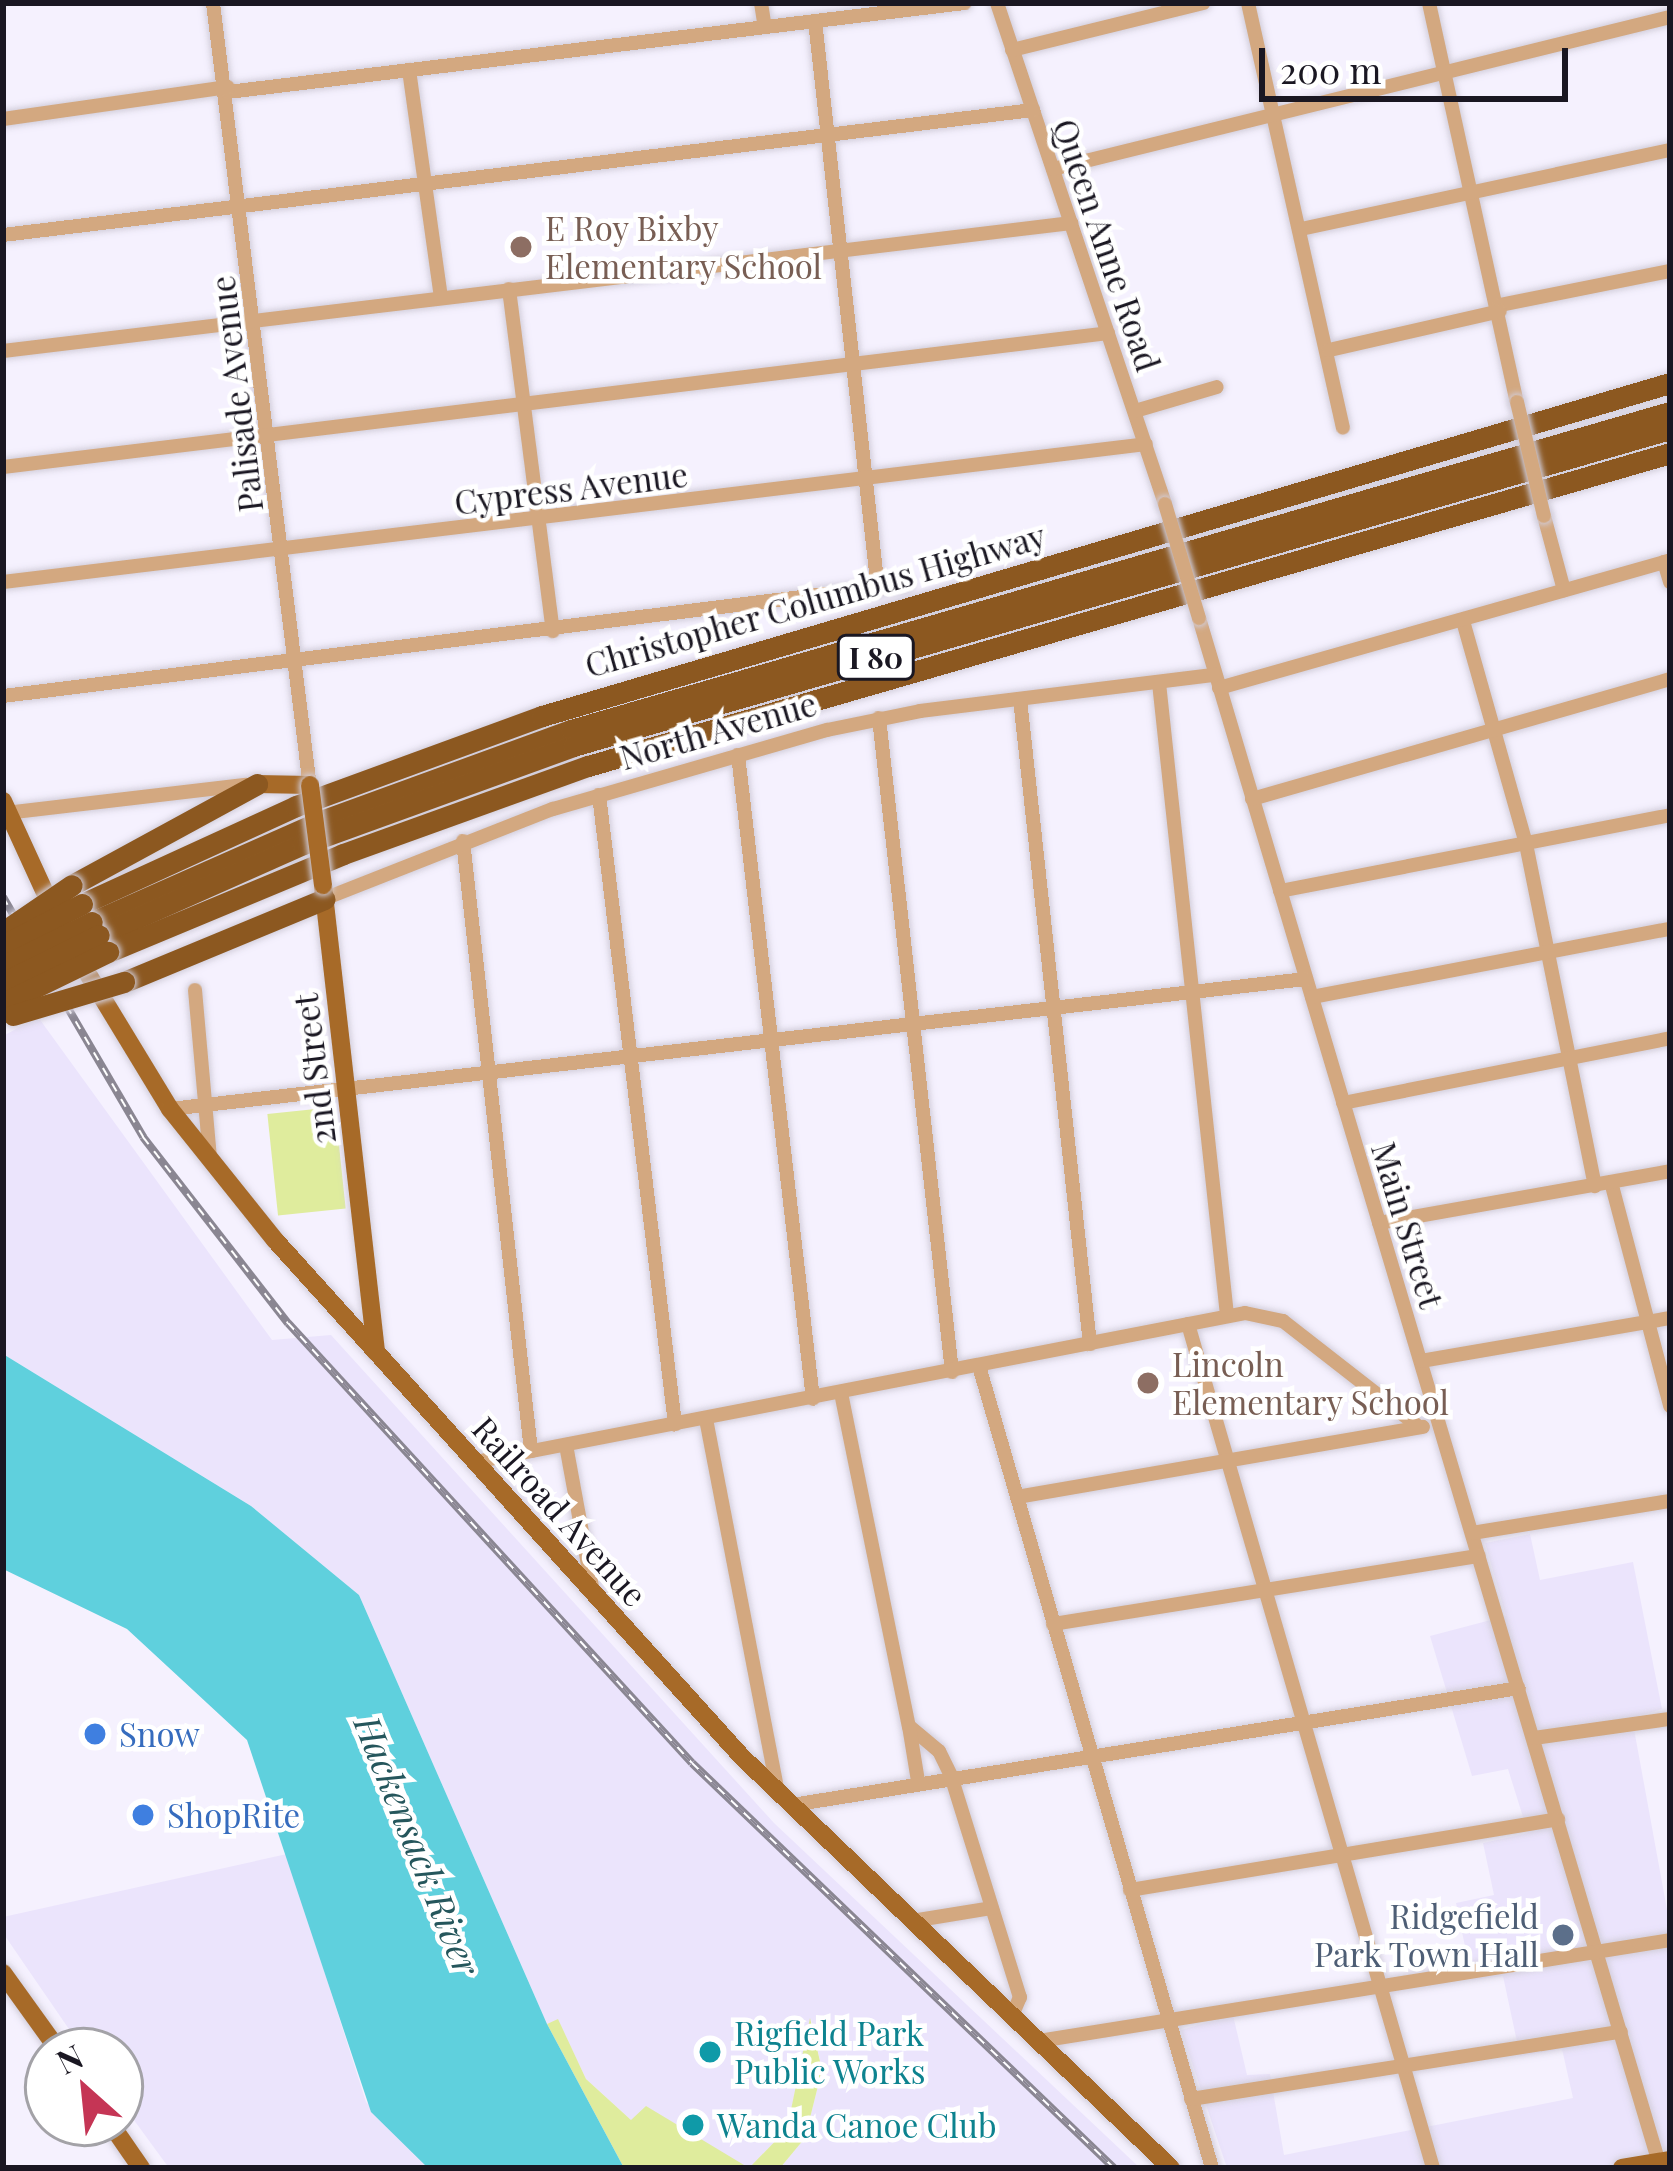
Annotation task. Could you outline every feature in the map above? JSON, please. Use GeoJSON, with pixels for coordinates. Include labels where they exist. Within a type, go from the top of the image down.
{"type":"FeatureCollection","features":[{"type":"Feature","properties":{"kind":"highway","name":"Christopher Columbus Highway"},"geometry":{"type":"LineString","coordinates":[[3,966],[262,820],[506,728],[1670,383]]}},
{"type":"Feature","properties":{"kind":"highway","name":"Christopher Columbus Highway"},"geometry":{"type":"LineString","coordinates":[[3,982],[91,920],[304,828],[535,742],[1670,412]]}},
{"type":"Feature","properties":{"kind":"highway","name":"Christopher Columbus Highway"},"geometry":{"type":"LineString","coordinates":[[3,1003],[91,920],[573,746],[1670,429]]}},
{"type":"Feature","properties":{"kind":"highway","name":"Christopher Columbus Highway"},"geometry":{"type":"LineString","coordinates":[[3,946],[343,854],[588,766],[1670,453]]}},
{"type":"Feature","properties":{"kind":"highway"},"geometry":{"type":"LineString","coordinates":[[3,932],[91,920],[257,784]]}},
{"type":"Feature","properties":{"kind":"highway"},"geometry":{"type":"LineString","coordinates":[[3,1018],[124,982],[324,892]]}},
{"type":"Feature","properties":{"kind":"main road"},"geometry":{"type":"LineString","coordinates":[[257,784],[309,782]]}},
{"type":"Feature","properties":{"kind":"main road","name":"2nd Street"},"geometry":{"type":"LineString","coordinates":[[309,782],[376,1352]]}},
{"type":"Feature","properties":{"kind":"main road","name":"Railroad Avenue"},"geometry":{"type":"LineString","coordinates":[[4,807],[106,1012],[211,1164],[475,1462],[785,1798],[1171,2168]]}},
{"type":"Feature","properties":{"kind":"main road"},"geometry":{"type":"LineString","coordinates":[[3,1973],[41,2027]]}},
{"type":"Feature","properties":{"kind":"main road"},"geometry":{"type":"LineString","coordinates":[[1622,2168],[1663,2164]]}},
{"type":"Feature","properties":{"kind":"street","name":"Palisade Avenue"},"geometry":{"type":"LineString","coordinates":[[213,3],[228,89],[309,782]]}},
{"type":"Feature","properties":{"kind":"street"},"geometry":{"type":"LineString","coordinates":[[760,3],[765,27]]}},
{"type":"Feature","properties":{"kind":"street"},"geometry":{"type":"LineString","coordinates":[[3,119],[965,3]]}},
{"type":"Feature","properties":{"kind":"street","name":"Queen Anne Road"},"geometry":{"type":"LineString","coordinates":[[997,3],[1165,504]]}},
{"type":"Feature","properties":{"kind":"street"},"geometry":{"type":"LineString","coordinates":[[1012,50],[1203,3]]}},
{"type":"Feature","properties":{"kind":"street"},"geometry":{"type":"LineString","coordinates":[[1248,3],[1330,350],[1343,427]]}},
{"type":"Feature","properties":{"kind":"street"},"geometry":{"type":"LineString","coordinates":[[1429,3],[1500,308],[1517,402],[1564,590]]}},
{"type":"Feature","properties":{"kind":"street"},"geometry":{"type":"LineString","coordinates":[[1053,169],[1670,16]]}},
{"type":"Feature","properties":{"kind":"street"},"geometry":{"type":"LineString","coordinates":[[815,21],[878,590]]}},
{"type":"Feature","properties":{"kind":"street"},"geometry":{"type":"LineString","coordinates":[[409,70],[441,298]]}},
{"type":"Feature","properties":{"kind":"street"},"geometry":{"type":"LineString","coordinates":[[3,235],[1033,110]]}},
{"type":"Feature","properties":{"kind":"street"},"geometry":{"type":"LineString","coordinates":[[1301,229],[1670,150]]}},
{"type":"Feature","properties":{"kind":"street"},"geometry":{"type":"LineString","coordinates":[[3,352],[1071,223]]}},
{"type":"Feature","properties":{"kind":"street"},"geometry":{"type":"LineString","coordinates":[[1330,350],[1670,271]]}},
{"type":"Feature","properties":{"kind":"street"},"geometry":{"type":"LineString","coordinates":[[509,290],[553,632]]}},
{"type":"Feature","properties":{"kind":"street"},"geometry":{"type":"LineString","coordinates":[[3,466],[1108,333]]}},
{"type":"Feature","properties":{"kind":"street"},"geometry":{"type":"LineString","coordinates":[[1135,411],[1217,387]]}},
{"type":"Feature","properties":{"kind":"street","name":"Cypress Avenue"},"geometry":{"type":"LineString","coordinates":[[3,582],[1146,444]]}},
{"type":"Feature","properties":{"kind":"street","name":"Main Street"},"geometry":{"type":"LineString","coordinates":[[1165,504],[1663,2164]]}},
{"type":"Feature","properties":{"kind":"street"},"geometry":{"type":"LineString","coordinates":[[1667,561],[1670,582]]}},
{"type":"Feature","properties":{"kind":"street","name":"North Avenue"},"geometry":{"type":"LineString","coordinates":[[324,892],[599,795],[879,718],[1159,683],[1217,682],[1463,621],[1667,561]]}},
{"type":"Feature","properties":{"kind":"street"},"geometry":{"type":"LineString","coordinates":[[3,696],[553,632],[906,584]]}},
{"type":"Feature","properties":{"kind":"street"},"geometry":{"type":"LineString","coordinates":[[1463,621],[1498,729],[1570,1058],[1603,1184],[1670,1406]]}},
{"type":"Feature","properties":{"kind":"street"},"geometry":{"type":"LineString","coordinates":[[1252,799],[1670,679]]}},
{"type":"Feature","properties":{"kind":"street"},"geometry":{"type":"LineString","coordinates":[[1159,683],[1227,1315]]}},
{"type":"Feature","properties":{"kind":"street"},"geometry":{"type":"LineString","coordinates":[[1020,699],[1090,1344]]}},
{"type":"Feature","properties":{"kind":"street"},"geometry":{"type":"LineString","coordinates":[[879,718],[952,1372]]}},
{"type":"Feature","properties":{"kind":"street"},"geometry":{"type":"LineString","coordinates":[[738,755],[813,1399]]}},
{"type":"Feature","properties":{"kind":"street"},"geometry":{"type":"LineString","coordinates":[[4,807],[257,784]]}},
{"type":"Feature","properties":{"kind":"street"},"geometry":{"type":"LineString","coordinates":[[599,795],[675,1424]]}},
{"type":"Feature","properties":{"kind":"street"},"geometry":{"type":"LineString","coordinates":[[1280,891],[1670,815]]}},
{"type":"Feature","properties":{"kind":"street"},"geometry":{"type":"LineString","coordinates":[[463,842],[531,1451]]}},
{"type":"Feature","properties":{"kind":"street"},"geometry":{"type":"LineString","coordinates":[[1312,997],[1670,928]]}},
{"type":"Feature","properties":{"kind":"street"},"geometry":{"type":"LineString","coordinates":[[170,1109],[1306,979]]}},
{"type":"Feature","properties":{"kind":"street"},"geometry":{"type":"LineString","coordinates":[[195,990],[211,1164]]}},
{"type":"Feature","properties":{"kind":"street"},"geometry":{"type":"LineString","coordinates":[[1343,1103],[1670,1038]]}},
{"type":"Feature","properties":{"kind":"street"},"geometry":{"type":"LineString","coordinates":[[1379,1223],[1670,1171]]}},
{"type":"Feature","properties":{"kind":"street"},"geometry":{"type":"LineString","coordinates":[[475,1462],[1227,1315],[1282,1321],[1419,1427]]}},
{"type":"Feature","properties":{"kind":"street"},"geometry":{"type":"LineString","coordinates":[[1421,1361],[1670,1318]]}},
{"type":"Feature","properties":{"kind":"street"},"geometry":{"type":"LineString","coordinates":[[1188,1324],[1270,1590],[1433,2168]]}},
{"type":"Feature","properties":{"kind":"street"},"geometry":{"type":"LineString","coordinates":[[979,1366],[1210,2166]]}},
{"type":"Feature","properties":{"kind":"street"},"geometry":{"type":"LineString","coordinates":[[842,1393],[918,1781]]}},
{"type":"Feature","properties":{"kind":"street"},"geometry":{"type":"LineString","coordinates":[[706,1418],[785,1798],[1519,1688]]}},
{"type":"Feature","properties":{"kind":"street"},"geometry":{"type":"LineString","coordinates":[[1017,1497],[1439,1423]]}},
{"type":"Feature","properties":{"kind":"street"},"geometry":{"type":"LineString","coordinates":[[566,1445],[593,1592]]}},
{"type":"Feature","properties":{"kind":"street"},"geometry":{"type":"LineString","coordinates":[[1472,1533],[1670,1501]]}},
{"type":"Feature","properties":{"kind":"street"},"geometry":{"type":"LineString","coordinates":[[1054,1624],[1479,1556]]}},
{"type":"Feature","properties":{"kind":"street"},"geometry":{"type":"LineString","coordinates":[[1534,1738],[1670,1719]]}},
{"type":"Feature","properties":{"kind":"street"},"geometry":{"type":"LineString","coordinates":[[909,1726],[939,1751],[951,1776],[1020,1997],[1012,2016]]}},
{"type":"Feature","properties":{"kind":"street"},"geometry":{"type":"LineString","coordinates":[[1130,1890],[1558,1819]]}},
{"type":"Feature","properties":{"kind":"street"},"geometry":{"type":"LineString","coordinates":[[912,1922],[991,1908]]}},
{"type":"Feature","properties":{"kind":"street"},"geometry":{"type":"LineString","coordinates":[[1039,2041],[1670,1940]]}},
{"type":"Feature","properties":{"kind":"street"},"geometry":{"type":"LineString","coordinates":[[1191,2098],[1621,2032]]}},
{"type":"Feature","properties":{"kind":"shaded area"},"geometry":{"type":"Polygon","coordinates":[[[38,1017],[272,1340],[331,1335],[774,1823],[1140,2168],[780,2168],[805,2138],[822,2070],[811,2019],[787,2129],[749,2168],[631,2120],[586,2079],[558,2020],[547,2024],[359,1595],[251,1506],[3,1354],[3,1036],[38,1017]]]}},
{"type":"Feature","properties":{"kind":"shaded area"},"geometry":{"type":"Polygon","coordinates":[[[1530,1534],[1540,1580],[1633,1562],[1662,1709],[1632,1718],[1670,1926],[1670,2168],[1227,2168],[1181,2030],[1233,2015],[1247,2075],[1270,2074],[1284,2155],[1573,2098],[1562,2049],[1520,2056],[1503,1976],[1472,1980],[1456,1903],[1494,1895],[1483,1843],[1528,1833],[1508,1769],[1472,1776],[1430,1636],[1506,1616],[1485,1543],[1530,1534]]]}},
{"type":"Feature","properties":{"kind":"shaded area"},"geometry":{"type":"Polygon","coordinates":[[[287,1854],[366,2102],[434,2168],[169,2168],[144,2134],[144,2027],[68,2027],[3,1933],[3,1917],[287,1854]]]}},
{"type":"Feature","properties":{"kind":"green space"},"geometry":{"type":"Polygon","coordinates":[[[335,1107],[346,1208],[278,1216],[267,1114],[335,1107]]]}},
{"type":"Feature","properties":{"kind":"green space"},"geometry":{"type":"Polygon","coordinates":[[[810,2018],[822,2070],[805,2138],[780,2168],[749,2168],[787,2129],[810,2018]]]}},
{"type":"Feature","properties":{"kind":"green space"},"geometry":{"type":"Polygon","coordinates":[[[558,2019],[586,2079],[631,2120],[646,2106],[749,2168],[624,2168],[547,2024],[558,2019]]]}},
{"type":"Feature","properties":{"kind":"water","name":"Hackensack River"},"geometry":{"type":"Polygon","coordinates":[[[3,1354],[251,1506],[359,1595],[547,2024],[624,2168],[428,2168],[371,2112],[247,1740],[127,1629],[3,1569],[3,1354]]]}},
{"type":"Feature","properties":{"kind":"railway"},"geometry":{"type":"LineString","coordinates":[[3,897],[143,1137],[288,1323],[692,1763],[1114,2168]]}},
{"type":"Feature","properties":{"kind":"place","name":"E Roy Bixby Elementary School"},"geometry":{"type":"Point","coordinates":[521,247]}},
{"type":"Feature","properties":{"kind":"place","name":"Lincoln Elementary School"},"geometry":{"type":"Point","coordinates":[1148,1383]}},
{"type":"Feature","properties":{"kind":"place","name":"Snow"},"geometry":{"type":"Point","coordinates":[95,1734]}},
{"type":"Feature","properties":{"kind":"place","name":"ShopRite"},"geometry":{"type":"Point","coordinates":[143,1815]}},
{"type":"Feature","properties":{"kind":"place","name":"Ridgefield Park Town Hall"},"geometry":{"type":"Point","coordinates":[1563,1935]}},
{"type":"Feature","properties":{"kind":"place","name":"Rigfield Park Public Works"},"geometry":{"type":"Point","coordinates":[710,2052]}},
{"type":"Feature","properties":{"kind":"place","name":"Wanda Canoe Club"},"geometry":{"type":"Point","coordinates":[693,2125]}}]}
